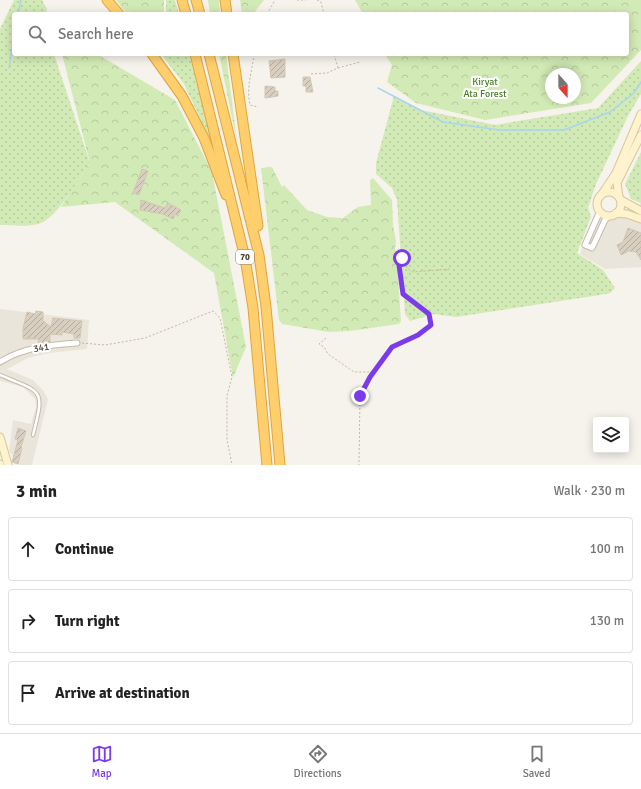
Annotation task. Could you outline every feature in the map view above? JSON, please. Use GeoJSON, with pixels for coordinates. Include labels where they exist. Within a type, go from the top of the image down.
{"type":"FeatureCollection","features":[{"type":"Feature","properties":{"kind":"highway"},"geometry":{"type":"LineString","coordinates":[[107,0],[117,12]]}},
{"type":"Feature","properties":{"kind":"highway"},"geometry":{"type":"LineString","coordinates":[[182,0],[185,12]]}},
{"type":"Feature","properties":{"kind":"highway"},"geometry":{"type":"LineString","coordinates":[[196,0],[199,12]]}},
{"type":"Feature","properties":{"kind":"highway"},"geometry":{"type":"LineString","coordinates":[[225,0],[227,12]]}},
{"type":"Feature","properties":{"kind":"highway"},"geometry":{"type":"LineString","coordinates":[[153,56],[182,96],[204,138],[232,212],[249,282]]}},
{"type":"Feature","properties":{"kind":"highway","name":"70"},"geometry":{"type":"LineString","coordinates":[[196,56],[239,225],[249,282],[267,465]]}},
{"type":"Feature","properties":{"kind":"highway","name":"70"},"geometry":{"type":"LineString","coordinates":[[210,56],[252,222],[263,280],[280,465]]}},
{"type":"Feature","properties":{"kind":"highway"},"geometry":{"type":"LineString","coordinates":[[233,56],[256,214],[268,327]]}},
{"type":"Feature","properties":{"kind":"street"},"geometry":{"type":"LineString","coordinates":[[641,114],[616,173],[598,201],[600,211],[585,246],[592,248],[605,220],[620,209],[617,183],[641,135]]}},
{"type":"Feature","properties":{"kind":"street"},"geometry":{"type":"LineString","coordinates":[[602,194],[609,192],[641,211]]}},
{"type":"Feature","properties":{"kind":"street"},"geometry":{"type":"LineString","coordinates":[[600,211],[612,214],[627,214],[641,219]]}},
{"type":"Feature","properties":{"kind":"street","name":"341"},"geometry":{"type":"LineString","coordinates":[[7,357],[38,346],[77,343]]}},
{"type":"Feature","properties":{"kind":"street"},"geometry":{"type":"LineString","coordinates":[[0,358],[7,357]]}},
{"type":"Feature","properties":{"kind":"street"},"geometry":{"type":"LineString","coordinates":[[0,362],[7,357]]}},
{"type":"Feature","properties":{"kind":"street"},"geometry":{"type":"LineString","coordinates":[[0,437],[8,465]]}},
{"type":"Feature","properties":{"kind":"lane"},"geometry":{"type":"LineString","coordinates":[[0,375],[36,392],[40,399],[40,406],[33,435]]}},
{"type":"Feature","properties":{"kind":"path"},"geometry":{"type":"LineString","coordinates":[[268,12],[275,0]]}},
{"type":"Feature","properties":{"kind":"path"},"geometry":{"type":"LineString","coordinates":[[297,0],[306,0]]}},
{"type":"Feature","properties":{"kind":"path"},"geometry":{"type":"LineString","coordinates":[[317,0],[321,2],[324,12]]}},
{"type":"Feature","properties":{"kind":"path"},"geometry":{"type":"LineString","coordinates":[[254,56],[252,75],[247,91],[250,105],[258,107]]}},
{"type":"Feature","properties":{"kind":"path"},"geometry":{"type":"LineString","coordinates":[[335,56],[338,68]]}},
{"type":"Feature","properties":{"kind":"path"},"geometry":{"type":"LineString","coordinates":[[311,74],[327,73],[338,68],[360,62]]}},
{"type":"Feature","properties":{"kind":"path"},"geometry":{"type":"LineString","coordinates":[[359,465],[360,396],[392,347],[418,335],[431,325],[429,314],[403,294],[399,265],[402,258],[406,258],[407,268],[413,272],[450,269]]}},
{"type":"Feature","properties":{"kind":"path"},"geometry":{"type":"LineString","coordinates":[[77,343],[105,345],[145,338],[213,311],[220,318],[232,377],[227,396],[228,440],[232,465]]}},
{"type":"Feature","properties":{"kind":"path"},"geometry":{"type":"LineString","coordinates":[[326,338],[319,344],[324,347],[328,354],[354,372],[375,372]]}},
{"type":"Feature","properties":{"kind":"shaded area"},"geometry":{"type":"Polygon","coordinates":[[[641,202],[641,267],[605,269],[580,254],[594,217],[639,206],[641,202]]]}},
{"type":"Feature","properties":{"kind":"shaded area"},"geometry":{"type":"Polygon","coordinates":[[[0,309],[89,320],[87,349],[50,353],[28,358],[7,369],[33,380],[43,390],[48,399],[32,465],[20,465],[9,451],[13,420],[31,424],[36,407],[35,399],[23,387],[0,381],[0,309]]]}},
{"type":"Feature","properties":{"kind":"green space"},"geometry":{"type":"Polygon","coordinates":[[[14,0],[42,0],[47,9],[46,12],[12,12],[12,56],[55,56],[90,163],[67,198],[52,215],[45,221],[38,224],[19,226],[0,225],[0,29],[14,0]]]}},
{"type":"Feature","properties":{"kind":"green space"},"geometry":{"type":"Polygon","coordinates":[[[116,0],[164,0],[164,12],[125,12],[116,0]]]}},
{"type":"Feature","properties":{"kind":"green space"},"geometry":{"type":"Polygon","coordinates":[[[166,0],[175,0],[178,12],[166,12],[166,0]]]}},
{"type":"Feature","properties":{"kind":"green space"},"geometry":{"type":"Polygon","coordinates":[[[208,0],[219,0],[220,12],[210,12],[208,0]]]}},
{"type":"Feature","properties":{"kind":"green space"},"geometry":{"type":"Polygon","coordinates":[[[240,0],[264,0],[255,12],[242,12],[240,0]]]}},
{"type":"Feature","properties":{"kind":"green space","name":"Kiryat Ata Forest"},"geometry":{"type":"Polygon","coordinates":[[[355,0],[641,0],[641,50],[591,103],[485,120],[416,103],[387,82],[392,65],[386,56],[629,56],[629,12],[362,12],[355,0]]]}},
{"type":"Feature","properties":{"kind":"green space"},"geometry":{"type":"Polygon","coordinates":[[[63,56],[100,56],[175,100],[212,172],[246,347],[233,378],[214,273],[115,202],[61,207],[90,163],[63,56]]]}},
{"type":"Feature","properties":{"kind":"green space"},"geometry":{"type":"Polygon","coordinates":[[[163,56],[190,56],[214,148],[184,84],[163,56]]]}},
{"type":"Feature","properties":{"kind":"green space"},"geometry":{"type":"Polygon","coordinates":[[[219,56],[226,56],[237,142],[219,56]]]}},
{"type":"Feature","properties":{"kind":"green space"},"geometry":{"type":"Polygon","coordinates":[[[641,61],[641,94],[628,116],[596,184],[588,208],[591,217],[577,253],[603,270],[615,288],[610,293],[600,295],[456,317],[434,314],[410,321],[405,314],[397,200],[392,188],[376,174],[376,163],[394,96],[421,110],[495,125],[598,108],[641,61]]]}},
{"type":"Feature","properties":{"kind":"green space"},"geometry":{"type":"Polygon","coordinates":[[[641,152],[641,203],[631,199],[625,184],[641,152]]]}},
{"type":"Feature","properties":{"kind":"green space"},"geometry":{"type":"Polygon","coordinates":[[[272,167],[282,187],[284,185],[307,210],[327,217],[343,218],[358,207],[371,205],[370,180],[373,178],[392,200],[393,225],[396,241],[395,249],[399,261],[397,262],[401,321],[399,324],[350,331],[329,332],[282,324],[279,320],[261,168],[272,167]]]}},
{"type":"Feature","properties":{"kind":"building"},"geometry":{"type":"Polygon","coordinates":[[[285,59],[285,77],[271,78],[269,61],[285,59]]]}},
{"type":"Feature","properties":{"kind":"building"},"geometry":{"type":"Polygon","coordinates":[[[303,77],[310,77],[313,92],[306,92],[306,86],[303,86],[303,77]]]}},
{"type":"Feature","properties":{"kind":"building"},"geometry":{"type":"Polygon","coordinates":[[[265,86],[275,87],[275,91],[278,91],[278,96],[265,98],[265,86]]]}},
{"type":"Feature","properties":{"kind":"building"},"geometry":{"type":"Polygon","coordinates":[[[142,169],[148,171],[139,195],[133,193],[142,169]]]}},
{"type":"Feature","properties":{"kind":"building"},"geometry":{"type":"Polygon","coordinates":[[[141,200],[165,208],[168,203],[181,210],[178,216],[175,214],[173,219],[163,214],[140,210],[141,200]]]}},
{"type":"Feature","properties":{"kind":"building"},"geometry":{"type":"Polygon","coordinates":[[[628,228],[641,233],[641,260],[636,252],[629,251],[621,255],[617,245],[623,242],[628,228]]]}},
{"type":"Feature","properties":{"kind":"building"},"geometry":{"type":"Polygon","coordinates":[[[36,311],[43,312],[43,321],[51,327],[53,318],[82,321],[80,338],[74,338],[74,334],[62,332],[62,335],[50,334],[50,342],[38,343],[39,339],[23,339],[23,328],[27,312],[35,314],[36,311]]]}},
{"type":"Feature","properties":{"kind":"building"},"geometry":{"type":"Polygon","coordinates":[[[18,428],[26,431],[18,464],[12,462],[18,440],[15,439],[18,428]]]}},
{"type":"Feature","properties":{"kind":"waterway"},"geometry":{"type":"LineString","coordinates":[[18,12],[21,0]]}},
{"type":"Feature","properties":{"kind":"waterway"},"geometry":{"type":"LineString","coordinates":[[9,68],[12,49]]}},
{"type":"Feature","properties":{"kind":"waterway"},"geometry":{"type":"LineString","coordinates":[[378,88],[443,122],[499,130],[564,130],[610,112],[634,93],[641,82]]}},
{"type":"Feature","properties":{"kind":"route"},"geometry":{"type":"LineString","coordinates":[[360,396],[370,377],[392,347],[418,335],[431,325],[429,314],[403,294],[399,265],[402,258]]}}]}
